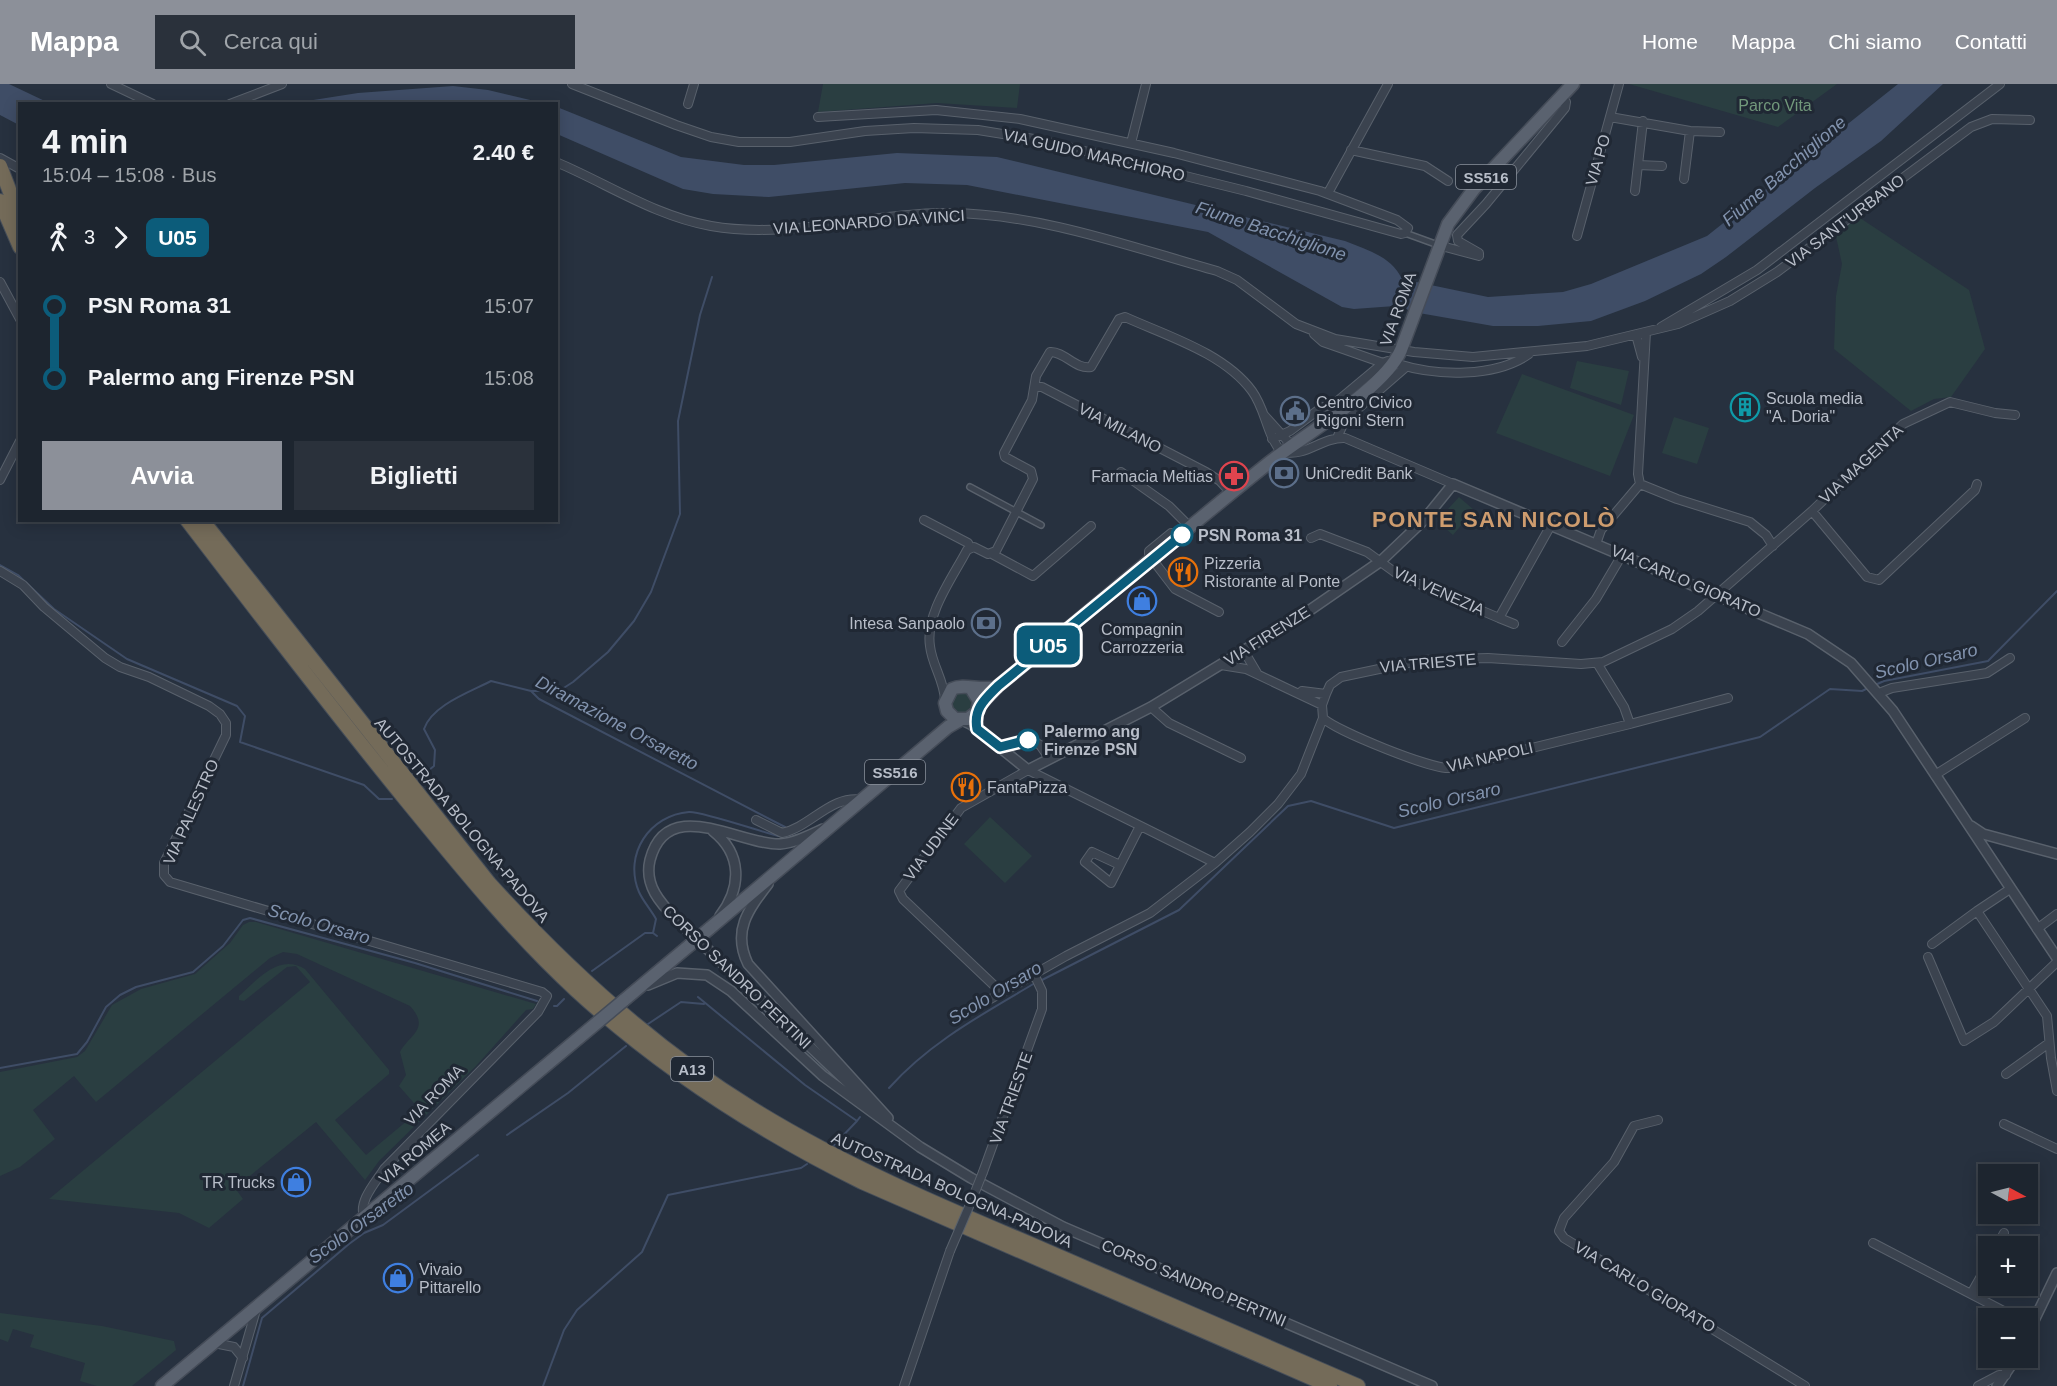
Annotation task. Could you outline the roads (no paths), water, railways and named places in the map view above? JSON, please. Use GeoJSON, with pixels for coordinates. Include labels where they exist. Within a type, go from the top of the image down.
{"type":"FeatureCollection","features":[{"type":"Feature","properties":{"kind":"highway"},"geometry":{"type":"LineString","coordinates":[[0,166],[4,195],[18,241]]}},
{"type":"Feature","properties":{"kind":"highway"},"geometry":{"type":"LineString","coordinates":[[4,195],[18,215]]}},
{"type":"Feature","properties":{"kind":"highway","name":"AUTOSTRADA BOLOGNA-PADOVA"},"geometry":{"type":"LineString","coordinates":[[189,522],[342,722],[482,892],[530,946],[576,990],[627,1034],[679,1074],[789,1144],[862,1182],[1330,1386]]}},
{"type":"Feature","properties":{"kind":"highway","name":"AUTOSTRADA BOLOGNA-PADOVA"},"geometry":{"type":"LineString","coordinates":[[204,522],[489,883],[537,937],[586,983],[687,1066],[750,1108],[866,1172],[1358,1386]]}},
{"type":"Feature","properties":{"kind":"main road","name":"SS516"},"geometry":{"type":"LineString","coordinates":[[1438,245],[1448,224],[1462,204],[1573,84]]}},
{"type":"Feature","properties":{"kind":"main road","name":"VIA ROMA"},"geometry":{"type":"LineString","coordinates":[[978,709],[998,686],[1186,531],[1391,367],[1402,346],[1438,245]]}},
{"type":"Feature","properties":{"kind":"main road"},"geometry":{"type":"LineString","coordinates":[[936,737],[945,703],[952,689],[966,687],[986,690],[998,686]]}},
{"type":"Feature","properties":{"kind":"main road"},"geometry":{"type":"LineString","coordinates":[[966,687],[978,696],[978,709]]}},
{"type":"Feature","properties":{"kind":"main road"},"geometry":{"type":"LineString","coordinates":[[945,703],[951,716],[961,720]]}},
{"type":"Feature","properties":{"kind":"main road","name":"SS516"},"geometry":{"type":"LineString","coordinates":[[709,929],[936,737],[978,709]]}},
{"type":"Feature","properties":{"kind":"main road","name":"VIA ROMEA"},"geometry":{"type":"LineString","coordinates":[[162,1386],[709,929]]}},
{"type":"Feature","properties":{"kind":"street"},"geometry":{"type":"LineString","coordinates":[[111,84],[149,102]]}},
{"type":"Feature","properties":{"kind":"street"},"geometry":{"type":"LineString","coordinates":[[235,102],[282,84]]}},
{"type":"Feature","properties":{"kind":"street","name":"VIA GUIDO MARCHIORO"},"geometry":{"type":"LineString","coordinates":[[572,84],[676,125],[725,140],[753,143],[790,142],[865,131],[914,128],[1008,134],[1146,166],[1406,233],[1438,245]]}},
{"type":"Feature","properties":{"kind":"street"},"geometry":{"type":"LineString","coordinates":[[688,104],[694,84]]}},
{"type":"Feature","properties":{"kind":"street"},"geometry":{"type":"LineString","coordinates":[[1131,143],[1146,84]]}},
{"type":"Feature","properties":{"kind":"street"},"geometry":{"type":"LineString","coordinates":[[1328,193],[1388,84]]}},
{"type":"Feature","properties":{"kind":"street","name":"VIA PO"},"geometry":{"type":"LineString","coordinates":[[1577,236],[1619,84]]}},
{"type":"Feature","properties":{"kind":"street","name":"VIA SANT'URBANO"},"geometry":{"type":"LineString","coordinates":[[1658,329],[1672,318],[1721,293],[1757,270],[2000,84]]}},
{"type":"Feature","properties":{"kind":"street"},"geometry":{"type":"LineString","coordinates":[[1438,245],[1479,256],[1479,253],[1457,238],[1461,229],[1471,222],[1565,108],[1566,102],[1561,98]]}},
{"type":"Feature","properties":{"kind":"street"},"geometry":{"type":"LineString","coordinates":[[819,117],[936,110],[1020,119],[1131,143],[1328,193],[1397,220],[1408,228],[1406,233]]}},
{"type":"Feature","properties":{"kind":"street"},"geometry":{"type":"LineString","coordinates":[[1610,117],[1690,131],[1720,132]]}},
{"type":"Feature","properties":{"kind":"street","name":"VIA SANT'URBANO"},"geometry":{"type":"LineString","coordinates":[[1402,346],[1473,357],[1531,353],[1587,346],[1636,335],[1702,315],[1754,287],[1971,127],[1992,119],[2030,120]]}},
{"type":"Feature","properties":{"kind":"street"},"geometry":{"type":"LineString","coordinates":[[1635,191],[1643,121]]}},
{"type":"Feature","properties":{"kind":"street"},"geometry":{"type":"LineString","coordinates":[[1684,179],[1690,131]]}},
{"type":"Feature","properties":{"kind":"street"},"geometry":{"type":"LineString","coordinates":[[1351,150],[1425,166],[1448,181]]}},
{"type":"Feature","properties":{"kind":"street"},"geometry":{"type":"LineString","coordinates":[[0,158],[18,168]]}},
{"type":"Feature","properties":{"kind":"street","name":"VIA LEONARDO DA VINCI"},"geometry":{"type":"LineString","coordinates":[[558,163],[635,202],[711,226],[775,228],[950,213],[1000,217],[1059,229],[1217,271],[1237,280],[1296,324],[1329,344],[1385,362]]}},
{"type":"Feature","properties":{"kind":"street"},"geometry":{"type":"LineString","coordinates":[[1638,165],[1662,166]]}},
{"type":"Feature","properties":{"kind":"street"},"geometry":{"type":"LineString","coordinates":[[0,282],[18,315]]}},
{"type":"Feature","properties":{"kind":"street"},"geometry":{"type":"LineString","coordinates":[[992,554],[1034,474],[1005,457],[1004,453],[1036,387],[1036,376],[1050,352],[1056,352],[1085,368],[1095,365],[1122,317],[1183,344],[1234,372],[1254,393],[1272,439],[1286,450],[1301,452],[1337,438]]}},
{"type":"Feature","properties":{"kind":"street"},"geometry":{"type":"LineString","coordinates":[[1640,484],[1638,474],[1646,332]]}},
{"type":"Feature","properties":{"kind":"street","name":"VIA LEONARDO DA VINCI"},"geometry":{"type":"LineString","coordinates":[[1313,333],[1402,346]]}},
{"type":"Feature","properties":{"kind":"street"},"geometry":{"type":"LineString","coordinates":[[1636,335],[1644,361]]}},
{"type":"Feature","properties":{"kind":"street","name":"VIA SANT'URBANO"},"geometry":{"type":"LineString","coordinates":[[1402,365],[1446,372],[1467,371],[1511,364],[1531,353]]}},
{"type":"Feature","properties":{"kind":"street","name":"VIA ROMA"},"geometry":{"type":"LineString","coordinates":[[1272,439],[1290,431],[1321,408],[1335,403],[1385,362]]}},
{"type":"Feature","properties":{"kind":"street","name":"VIA ROMA"},"geometry":{"type":"LineString","coordinates":[[1337,438],[1345,420],[1402,365]]}},
{"type":"Feature","properties":{"kind":"street","name":"VIA MILANO"},"geometry":{"type":"LineString","coordinates":[[1036,387],[1206,472],[1220,481],[1232,494]]}},
{"type":"Feature","properties":{"kind":"street","name":"VIA MAGENTA"},"geometry":{"type":"LineString","coordinates":[[1712,592],[1773,546],[1903,424],[1934,407],[1957,401],[1995,413],[2015,415]]}},
{"type":"Feature","properties":{"kind":"street"},"geometry":{"type":"LineString","coordinates":[[1263,414],[1281,434],[1286,450]]}},
{"type":"Feature","properties":{"kind":"street","name":"VIA CARLO GIORATO"},"geometry":{"type":"LineString","coordinates":[[1337,438],[1351,440],[1712,592],[1808,634],[1841,655],[1870,681],[1878,692],[2057,960]]}},
{"type":"Feature","properties":{"kind":"street"},"geometry":{"type":"LineString","coordinates":[[0,480],[18,445]]}},
{"type":"Feature","properties":{"kind":"street"},"geometry":{"type":"LineString","coordinates":[[1121,472],[1169,506],[1186,531]]}},
{"type":"Feature","properties":{"kind":"street","name":"VIA FIRENZE"},"geometry":{"type":"LineString","coordinates":[[1028,770],[1151,707],[1241,653],[1381,561],[1423,521],[1453,484]]}},
{"type":"Feature","properties":{"kind":"street"},"geometry":{"type":"LineString","coordinates":[[1596,544],[1601,530],[1640,484]]}},
{"type":"Feature","properties":{"kind":"street"},"geometry":{"type":"LineString","coordinates":[[1640,484],[1677,499],[1750,522],[1760,528],[1773,546]]}},
{"type":"Feature","properties":{"kind":"street","name":"VIA MAGENTA"},"geometry":{"type":"LineString","coordinates":[[1812,511],[1867,577],[1879,580],[1976,490],[1977,484]]}},
{"type":"Feature","properties":{"kind":"street"},"geometry":{"type":"LineString","coordinates":[[970,487],[1041,525]]}},
{"type":"Feature","properties":{"kind":"street"},"geometry":{"type":"LineString","coordinates":[[924,520],[968,543],[970,547],[992,554],[1033,576],[1091,526]]}},
{"type":"Feature","properties":{"kind":"street","name":"VIA VENEZIA"},"geometry":{"type":"LineString","coordinates":[[1499,618],[1551,525]]}},
{"type":"Feature","properties":{"kind":"street"},"geometry":{"type":"LineString","coordinates":[[1311,538],[1320,534],[1381,561]]}},
{"type":"Feature","properties":{"kind":"street"},"geometry":{"type":"LineString","coordinates":[[945,703],[941,675],[932,655],[930,629],[940,603],[970,547]]}},
{"type":"Feature","properties":{"kind":"street"},"geometry":{"type":"LineString","coordinates":[[1562,642],[1596,599],[1622,555]]}},
{"type":"Feature","properties":{"kind":"street"},"geometry":{"type":"LineString","coordinates":[[1151,560],[1175,589],[1219,612]]}},
{"type":"Feature","properties":{"kind":"street","name":"VIA VENEZIA"},"geometry":{"type":"LineString","coordinates":[[1381,561],[1388,569],[1400,576],[1514,624]]}},
{"type":"Feature","properties":{"kind":"street","name":"VIA PALESTRO"},"geometry":{"type":"LineString","coordinates":[[0,571],[23,585],[44,607],[105,658],[120,668],[144,675],[209,706],[220,714],[226,723],[226,735],[164,864],[164,875],[170,882],[542,992],[547,996],[545,1004]]}},
{"type":"Feature","properties":{"kind":"street","name":"VIA TRIESTE"},"geometry":{"type":"LineString","coordinates":[[971,1010],[1001,992],[1037,980],[1150,913],[1215,863],[1290,790],[1307,762],[1323,718],[1322,705],[1330,685],[1341,677],[1422,660],[1488,658],[1597,663],[1658,636],[1698,611],[1712,592]]}},
{"type":"Feature","properties":{"kind":"street"},"geometry":{"type":"LineString","coordinates":[[1246,669],[1238,660],[1241,653],[1261,676]]}},
{"type":"Feature","properties":{"kind":"street"},"geometry":{"type":"LineString","coordinates":[[1878,692],[1987,673],[2010,658]]}},
{"type":"Feature","properties":{"kind":"street"},"geometry":{"type":"LineString","coordinates":[[1597,663],[1624,707],[1630,724]]}},
{"type":"Feature","properties":{"kind":"street"},"geometry":{"type":"LineString","coordinates":[[1220,665],[1246,669],[1322,705]]}},
{"type":"Feature","properties":{"kind":"street"},"geometry":{"type":"LineString","coordinates":[[941,675],[966,687]]}},
{"type":"Feature","properties":{"kind":"street"},"geometry":{"type":"LineString","coordinates":[[1289,688],[1326,694]]}},
{"type":"Feature","properties":{"kind":"street","name":"VIA NAPOLI"},"geometry":{"type":"LineString","coordinates":[[1323,718],[1347,731],[1443,769],[1728,698]]}},
{"type":"Feature","properties":{"kind":"street"},"geometry":{"type":"LineString","coordinates":[[1151,707],[1169,723],[1241,758]]}},
{"type":"Feature","properties":{"kind":"street"},"geometry":{"type":"LineString","coordinates":[[977,729],[978,709]]}},
{"type":"Feature","properties":{"kind":"street"},"geometry":{"type":"LineString","coordinates":[[1935,775],[2025,718]]}},
{"type":"Feature","properties":{"kind":"street"},"geometry":{"type":"LineString","coordinates":[[961,720],[977,729],[1028,770],[1215,863]]}},
{"type":"Feature","properties":{"kind":"street"},"geometry":{"type":"LineString","coordinates":[[1000,747],[1032,740],[1040,745],[1050,758]]}},
{"type":"Feature","properties":{"kind":"street","name":"VIA UDINE"},"geometry":{"type":"LineString","coordinates":[[1001,992],[903,899],[899,891],[961,808],[1028,770]]}},
{"type":"Feature","properties":{"kind":"street"},"geometry":{"type":"LineString","coordinates":[[756,820],[782,833],[838,802],[852,798],[863,800]]}},
{"type":"Feature","properties":{"kind":"street"},"geometry":{"type":"LineString","coordinates":[[1964,818],[1983,834],[2057,854]]}},
{"type":"Feature","properties":{"kind":"street","name":"CORSO SANDRO PERTINI"},"geometry":{"type":"LineString","coordinates":[[834,825],[780,844],[706,827],[690,826],[677,829],[657,844],[651,855],[649,872],[658,900],[900,1131]]}},
{"type":"Feature","properties":{"kind":"street"},"geometry":{"type":"LineString","coordinates":[[1120,865],[1092,852],[1085,862],[1111,884],[1140,826]]}},
{"type":"Feature","properties":{"kind":"street","name":"CORSO SANDRO PERTINI"},"geometry":{"type":"LineString","coordinates":[[706,827],[721,837],[734,855],[737,879],[723,912],[709,929]]}},
{"type":"Feature","properties":{"kind":"street","name":"VIA CARLO GIORATO"},"geometry":{"type":"LineString","coordinates":[[1983,834],[1988,856]]}},
{"type":"Feature","properties":{"kind":"street"},"geometry":{"type":"LineString","coordinates":[[1988,856],[1990,844],[1999,839]]}},
{"type":"Feature","properties":{"kind":"street","name":"CORSO SANDRO PERTINI"},"geometry":{"type":"LineString","coordinates":[[781,869],[744,919],[740,936],[743,954],[754,974],[900,1131]]}},
{"type":"Feature","properties":{"kind":"street"},"geometry":{"type":"LineString","coordinates":[[1932,944],[2010,889]]}},
{"type":"Feature","properties":{"kind":"street"},"geometry":{"type":"LineString","coordinates":[[1977,911],[2048,1016],[2049,1043],[2057,1091]]}},
{"type":"Feature","properties":{"kind":"street"},"geometry":{"type":"LineString","coordinates":[[2037,928],[2057,914]]}},
{"type":"Feature","properties":{"kind":"street"},"geometry":{"type":"LineString","coordinates":[[1928,957],[1965,1041],[1994,1022],[2057,960]]}},
{"type":"Feature","properties":{"kind":"street","name":"CORSO SANDRO PERTINI"},"geometry":{"type":"LineString","coordinates":[[623,1001],[651,983],[689,972],[707,975],[720,982],[823,1076],[971,1178],[1063,1227],[1432,1386]]}},
{"type":"Feature","properties":{"kind":"street","name":"VIA TRIESTE"},"geometry":{"type":"LineString","coordinates":[[904,1386],[950,1251],[983,1172],[1039,1018],[1043,999],[1037,980]]}},
{"type":"Feature","properties":{"kind":"street","name":"VIA ROMA"},"geometry":{"type":"LineString","coordinates":[[364,1217],[362,1209],[365,1199],[384,1169],[545,1004]]}},
{"type":"Feature","properties":{"kind":"street"},"geometry":{"type":"LineString","coordinates":[[2006,1074],[2049,1043]]}},
{"type":"Feature","properties":{"kind":"street","name":"VIA CARLO GIORATO"},"geometry":{"type":"LineString","coordinates":[[1658,1120],[1634,1126],[1614,1162],[1564,1218],[1559,1231],[1564,1238],[1805,1386]]}},
{"type":"Feature","properties":{"kind":"street"},"geometry":{"type":"LineString","coordinates":[[2004,1124],[2057,1149]]}},
{"type":"Feature","properties":{"kind":"street"},"geometry":{"type":"LineString","coordinates":[[1873,1243],[1998,1308]]}},
{"type":"Feature","properties":{"kind":"street"},"geometry":{"type":"LineString","coordinates":[[2038,1310],[2057,1273]]}},
{"type":"Feature","properties":{"kind":"street"},"geometry":{"type":"LineString","coordinates":[[1971,1294],[1978,1282]]}},
{"type":"Feature","properties":{"kind":"street"},"geometry":{"type":"LineString","coordinates":[[234,1386],[257,1307]]}},
{"type":"Feature","properties":{"kind":"street"},"geometry":{"type":"LineString","coordinates":[[214,1343],[234,1347],[243,1358]]}},
{"type":"Feature","properties":{"kind":"street"},"geometry":{"type":"LineString","coordinates":[[2001,1382],[2010,1368]]}},
{"type":"Feature","properties":{"kind":"street"},"geometry":{"type":"LineString","coordinates":[[1978,1386],[1999,1375],[2001,1382]]}},
{"type":"Feature","properties":{"kind":"water"},"geometry":{"type":"Polygon","coordinates":[[[0,84],[9,84],[47,102],[18,102],[18,124],[0,115],[0,84]]]}},
{"type":"Feature","properties":{"kind":"water","name":"Fiume Bacchiglione"},"geometry":{"type":"Polygon","coordinates":[[[1898,84],[1943,84],[1881,141],[1701,274],[1645,301],[1591,321],[1538,326],[1493,326],[1419,313],[1395,306],[1354,309],[1342,307],[1208,232],[967,185],[905,183],[769,197],[713,194],[683,189],[558,134],[558,107],[681,157],[744,165],[774,165],[897,153],[997,157],[1345,241],[1385,259],[1402,279],[1488,297],[1563,292],[1591,284],[1707,236],[1898,84]]]}},
{"type":"Feature","properties":{"kind":"water"},"geometry":{"type":"Polygon","coordinates":[[[453,86],[488,90],[539,102],[300,102],[358,93],[453,86]]]}},
{"type":"Feature","properties":{"kind":"waterway"},"geometry":{"type":"LineString","coordinates":[[531,691],[559,691],[573,682],[608,652],[634,621],[651,592],[680,514],[678,421],[700,315],[712,277]]}},
{"type":"Feature","properties":{"kind":"waterway","name":"Diramazione Orsaretto"},"geometry":{"type":"LineString","coordinates":[[0,565],[18,575],[54,609],[127,659],[237,706],[245,716],[240,742],[364,785],[379,799],[392,799]]}},
{"type":"Feature","properties":{"kind":"waterway","name":"Scolo Orsaro"},"geometry":{"type":"LineString","coordinates":[[1873,686],[1884,681],[1988,661],[2057,591]]}},
{"type":"Feature","properties":{"kind":"waterway","name":"Diramazione Orsaretto"},"geometry":{"type":"LineString","coordinates":[[424,774],[434,766],[435,750],[424,729],[428,720],[443,706],[491,681],[531,691],[539,699],[785,827]]}},
{"type":"Feature","properties":{"kind":"waterway","name":"Scolo Orsaro"},"geometry":{"type":"LineString","coordinates":[[1040,981],[1179,910],[1288,806],[1311,801],[1394,828],[1760,737],[1830,689],[1862,691],[1868,688]]}},
{"type":"Feature","properties":{"kind":"waterway","name":"Diramazione Orsaretto"},"geometry":{"type":"LineString","coordinates":[[653,933],[656,919],[639,892],[635,878],[635,864],[643,839],[662,820],[689,812],[778,836],[790,835]]}},
{"type":"Feature","properties":{"kind":"waterway","name":"Scolo Orsaro"},"geometry":{"type":"LineString","coordinates":[[0,1068],[77,1054],[87,1042],[106,1007],[120,995],[136,987],[193,972],[223,946],[243,920],[250,918],[415,963],[537,1001]]}},
{"type":"Feature","properties":{"kind":"waterway","name":"Scolo Orsaro"},"geometry":{"type":"LineString","coordinates":[[592,971],[645,933],[653,933],[657,936]]}},
{"type":"Feature","properties":{"kind":"waterway","name":"Scolo Orsaro"},"geometry":{"type":"LineString","coordinates":[[889,1088],[940,1043],[1035,983]]}},
{"type":"Feature","properties":{"kind":"waterway","name":"Scolo Orsaro"},"geometry":{"type":"LineString","coordinates":[[698,997],[805,1085],[857,1121],[860,1117]]}},
{"type":"Feature","properties":{"kind":"waterway","name":"Scolo Orsaro"},"geometry":{"type":"LineString","coordinates":[[554,1006],[564,999]]}},
{"type":"Feature","properties":{"kind":"waterway","name":"Scolo Orsaretto"},"geometry":{"type":"LineString","coordinates":[[648,1024],[681,1002],[704,1004]]}},
{"type":"Feature","properties":{"kind":"waterway","name":"Scolo Orsaretto"},"geometry":{"type":"LineString","coordinates":[[507,1135],[568,1093],[626,1046]]}},
{"type":"Feature","properties":{"kind":"waterway"},"geometry":{"type":"LineString","coordinates":[[834,1145],[857,1121]]}},
{"type":"Feature","properties":{"kind":"waterway","name":"Scolo Orsaretto"},"geometry":{"type":"LineString","coordinates":[[243,1386],[262,1318],[349,1244],[364,1233],[383,1225],[478,1155]]}},
{"type":"Feature","properties":{"kind":"waterway"},"geometry":{"type":"LineString","coordinates":[[543,1386],[564,1330],[577,1310],[642,1252],[668,1195],[801,1168],[807,1164]]}},
{"type":"Feature","properties":{"kind":"place","name":"Scuola media \"A. Doria\""},"geometry":{"type":"Point","coordinates":[1745,407]}},
{"type":"Feature","properties":{"kind":"place","name":"Centro Civico Rigoni Stern"},"geometry":{"type":"Point","coordinates":[1295,411]}},
{"type":"Feature","properties":{"kind":"place","name":"UniCredit Bank"},"geometry":{"type":"Point","coordinates":[1284,473]}},
{"type":"Feature","properties":{"kind":"place","name":"Farmacia Meltias"},"geometry":{"type":"Point","coordinates":[1234,476]}},
{"type":"Feature","properties":{"kind":"place","name":"PSN Roma 31"},"geometry":{"type":"Point","coordinates":[1182,535]}},
{"type":"Feature","properties":{"kind":"place","name":"Pizzeria Ristorante al Ponte"},"geometry":{"type":"Point","coordinates":[1183,572]}},
{"type":"Feature","properties":{"kind":"place","name":"Compagnin Carrozzeria"},"geometry":{"type":"Point","coordinates":[1142,601]}},
{"type":"Feature","properties":{"kind":"place","name":"Intesa Sanpaolo"},"geometry":{"type":"Point","coordinates":[986,623]}},
{"type":"Feature","properties":{"kind":"place","name":"Palermo ang Firenze PSN"},"geometry":{"type":"Point","coordinates":[1028,740]}},
{"type":"Feature","properties":{"kind":"place","name":"FantaPizza"},"geometry":{"type":"Point","coordinates":[966,787]}},
{"type":"Feature","properties":{"kind":"place","name":"TR Trucks"},"geometry":{"type":"Point","coordinates":[296,1182]}},
{"type":"Feature","properties":{"kind":"place","name":"Vivaio Pittarello"},"geometry":{"type":"Point","coordinates":[398,1278]}},
{"type":"Feature","properties":{"kind":"district","name":"PONTE SAN NICOLÒ"},"geometry":{"type":"Point","coordinates":[1494,519]}},
{"type":"Feature","properties":{"kind":"park label","name":"Parco Vita"},"geometry":{"type":"Point","coordinates":[1775,105]}}]}
